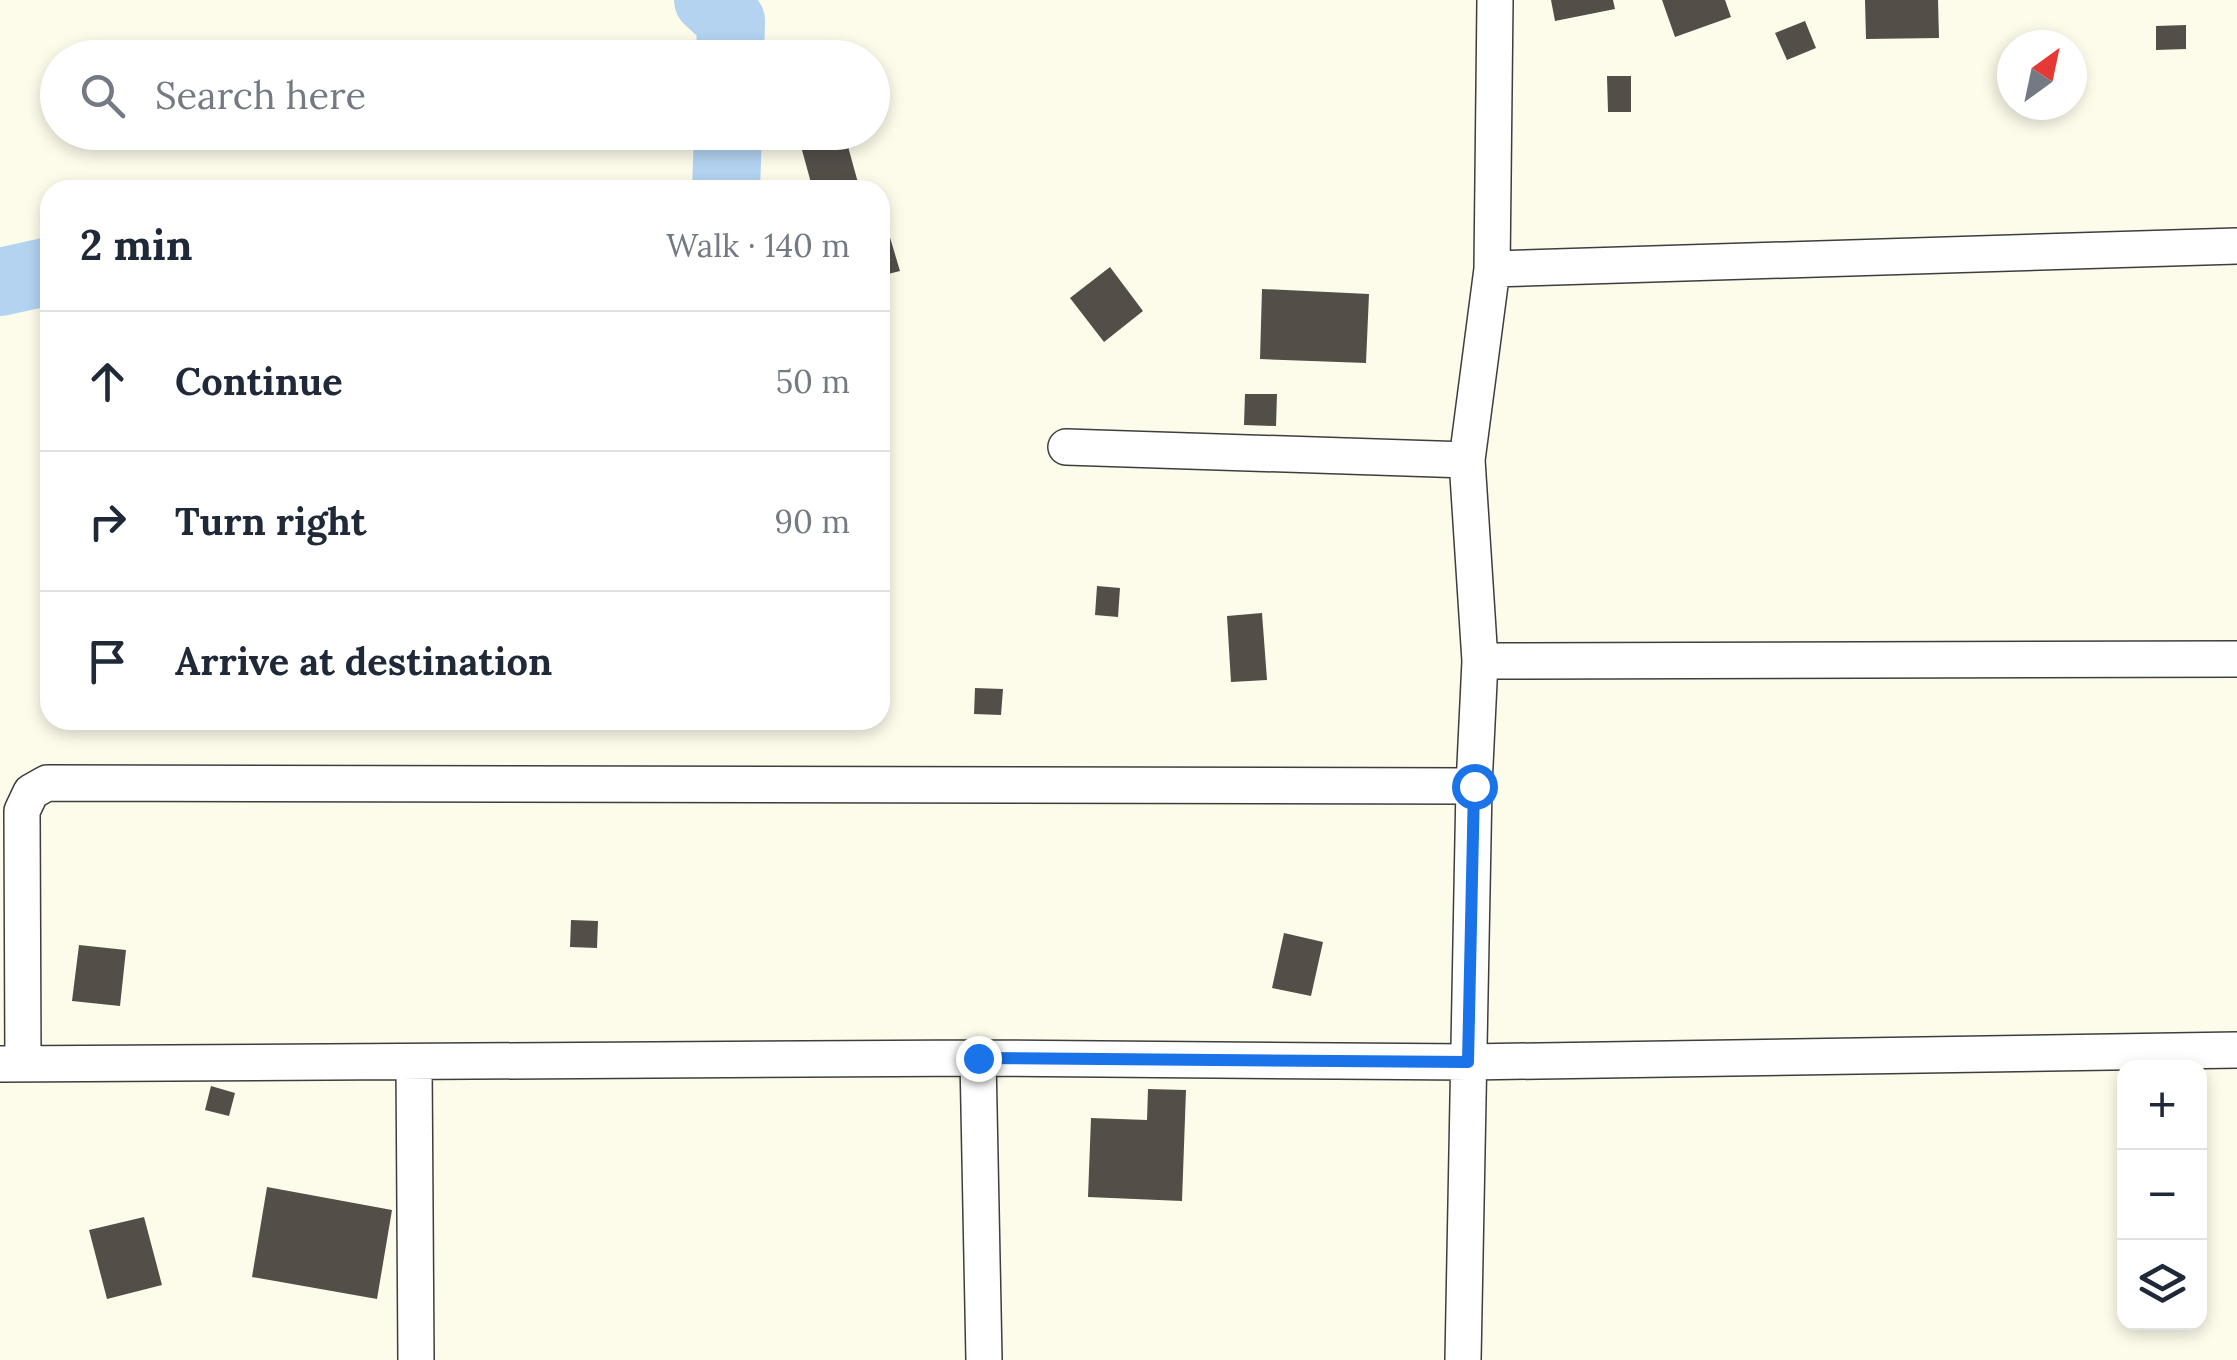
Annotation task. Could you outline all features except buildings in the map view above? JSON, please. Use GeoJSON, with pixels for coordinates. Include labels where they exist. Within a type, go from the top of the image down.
{"type":"FeatureCollection","features":[{"type":"Feature","properties":{"kind":"street"},"geometry":{"type":"LineString","coordinates":[[1463,1360],[1480,660],[1467,460],[1492,269],[1496,0]]}},
{"type":"Feature","properties":{"kind":"street"},"geometry":{"type":"LineString","coordinates":[[1492,269],[2237,246]]}},
{"type":"Feature","properties":{"kind":"street"},"geometry":{"type":"LineString","coordinates":[[1066,447],[1467,460]]}},
{"type":"Feature","properties":{"kind":"street"},"geometry":{"type":"LineString","coordinates":[[1480,660],[2237,659]]}},
{"type":"Feature","properties":{"kind":"street"},"geometry":{"type":"LineString","coordinates":[[1474,786],[47,783],[31,792],[22,810],[12,1064],[978,1058],[1468,1062],[2237,1050]]}},
{"type":"Feature","properties":{"kind":"street"},"geometry":{"type":"LineString","coordinates":[[978,1058],[984,1360]]}},
{"type":"Feature","properties":{"kind":"street"},"geometry":{"type":"LineString","coordinates":[[414,1063],[416,1360]]}},
{"type":"Feature","properties":{"kind":"waterway"},"geometry":{"type":"LineString","coordinates":[[708,0],[731,21],[730,40]]}},
{"type":"Feature","properties":{"kind":"waterway"},"geometry":{"type":"LineString","coordinates":[[726,180],[727,150]]}},
{"type":"Feature","properties":{"kind":"waterway"},"geometry":{"type":"LineString","coordinates":[[0,282],[40,273]]}},
{"type":"Feature","properties":{"kind":"route"},"geometry":{"type":"LineString","coordinates":[[978,1058],[1468,1062],[1474,786]]}}]}
